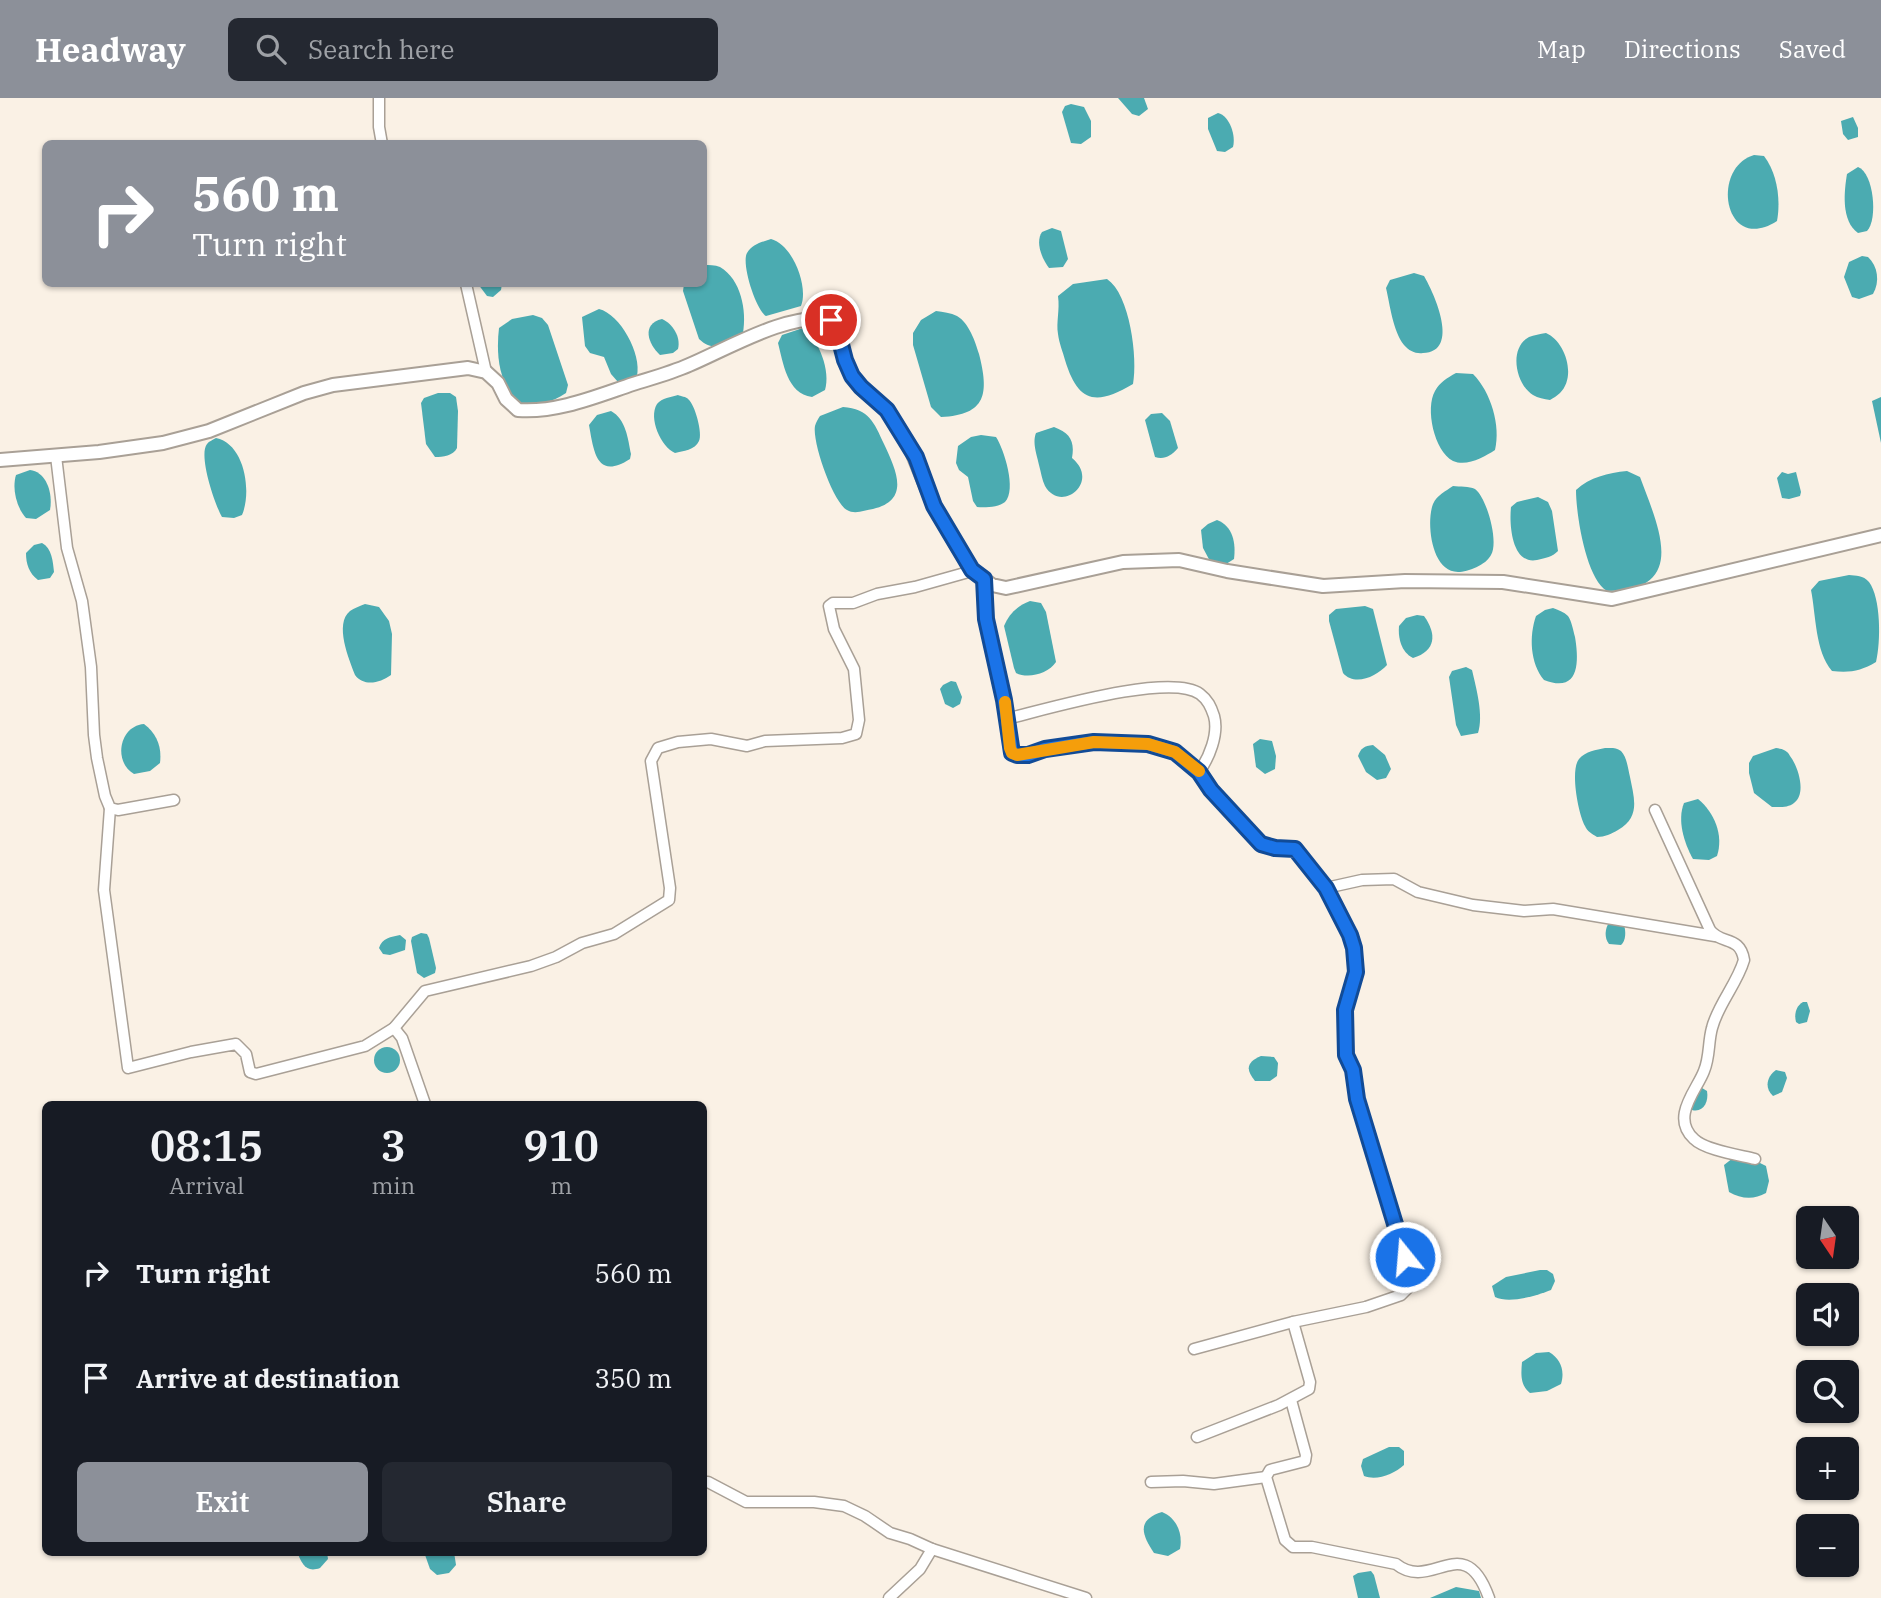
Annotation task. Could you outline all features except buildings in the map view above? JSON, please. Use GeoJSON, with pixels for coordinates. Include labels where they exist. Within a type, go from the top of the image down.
{"type":"FeatureCollection","features":[{"type":"Feature","properties":{"kind":"street"},"geometry":{"type":"LineString","coordinates":[[379,98],[381,140]]}},
{"type":"Feature","properties":{"kind":"street"},"geometry":{"type":"LineString","coordinates":[[467,287],[486,372]]}},
{"type":"Feature","properties":{"kind":"street"},"geometry":{"type":"LineString","coordinates":[[0,460],[163,443],[209,431],[304,393],[333,385],[468,368],[486,372],[498,383],[506,399],[518,411],[549,408],[583,401],[685,367],[796,321],[817,317],[831,320],[837,329],[852,376],[887,410],[896,428],[911,447],[934,506],[972,570],[992,585],[1006,589],[1124,562],[1179,560],[1227,571],[1323,586],[1405,582],[1503,582],[1612,599],[1881,535]]}},
{"type":"Feature","properties":{"kind":"street"},"geometry":{"type":"LineString","coordinates":[[56,456],[67,548],[82,601],[91,667],[97,758],[110,808],[104,890],[128,1068],[236,1044],[246,1054],[250,1072],[256,1074],[365,1046],[394,1028],[425,991],[534,965],[570,951],[582,943],[614,934],[669,900],[670,888],[651,761],[658,748],[678,742],[711,739],[747,746],[765,741],[842,738],[856,734],[859,720],[854,669],[834,629],[829,606],[833,603],[853,603],[877,594],[915,587],[972,570]]}},
{"type":"Feature","properties":{"kind":"street"},"geometry":{"type":"LineString","coordinates":[[984,579],[986,619],[1004,700],[1012,753],[1017,755],[1094,742],[1148,744],[1175,752],[1199,772],[1211,790],[1261,844],[1295,849],[1326,888],[1354,948],[1356,972],[1345,1010],[1346,1055],[1353,1070],[1357,1099],[1411,1278],[1409,1287],[1401,1295],[1366,1307],[1293,1322],[1194,1349]]}},
{"type":"Feature","properties":{"kind":"street"},"geometry":{"type":"LineString","coordinates":[[1006,719],[1128,691],[1161,687],[1199,692],[1209,702],[1215,721],[1213,743],[1199,772]]}},
{"type":"Feature","properties":{"kind":"street"},"geometry":{"type":"LineString","coordinates":[[110,808],[118,810],[174,800]]}},
{"type":"Feature","properties":{"kind":"street"},"geometry":{"type":"LineString","coordinates":[[1655,810],[1715,936]]}},
{"type":"Feature","properties":{"kind":"street"},"geometry":{"type":"LineString","coordinates":[[1326,888],[1362,880],[1394,879],[1418,892],[1473,905],[1524,911],[1553,909],[1715,936],[1737,943],[1743,952],[1744,960],[1712,1028],[1704,1071],[1686,1101],[1686,1124],[1688,1133],[1699,1144],[1755,1159]]}},
{"type":"Feature","properties":{"kind":"street"},"geometry":{"type":"LineString","coordinates":[[394,1028],[402,1038],[424,1101]]}},
{"type":"Feature","properties":{"kind":"street"},"geometry":{"type":"LineString","coordinates":[[1197,1437],[1291,1400],[1309,1389],[1310,1382],[1293,1322]]}},
{"type":"Feature","properties":{"kind":"street"},"geometry":{"type":"LineString","coordinates":[[1291,1400],[1306,1455],[1305,1461],[1270,1470],[1266,1477],[1286,1539],[1293,1547],[1312,1547],[1395,1564],[1405,1572],[1422,1572],[1462,1564],[1472,1567],[1483,1579],[1489,1598]]}},
{"type":"Feature","properties":{"kind":"street"},"geometry":{"type":"LineString","coordinates":[[1151,1482],[1214,1484],[1266,1477]]}},
{"type":"Feature","properties":{"kind":"street"},"geometry":{"type":"LineString","coordinates":[[707,1482],[746,1502],[814,1502],[844,1506],[890,1533],[932,1549],[1086,1598]]}},
{"type":"Feature","properties":{"kind":"street"},"geometry":{"type":"LineString","coordinates":[[889,1598],[920,1569],[932,1549]]}},
{"type":"Feature","properties":{"kind":"water"},"geometry":{"type":"Polygon","coordinates":[[[1118,98],[1144,98],[1148,109],[1139,116],[1132,114],[1118,98]]]}},
{"type":"Feature","properties":{"kind":"water"},"geometry":{"type":"Polygon","coordinates":[[[1071,104],[1084,107],[1091,121],[1091,137],[1081,144],[1071,143],[1062,112],[1065,106],[1071,104]]]}},
{"type":"Feature","properties":{"kind":"water"},"geometry":{"type":"Polygon","coordinates":[[[1218,113],[1226,118],[1233,132],[1233,147],[1225,152],[1217,151],[1208,129],[1208,118],[1218,113]]]}},
{"type":"Feature","properties":{"kind":"water"},"geometry":{"type":"Polygon","coordinates":[[[1853,117],[1858,128],[1858,137],[1848,140],[1843,134],[1841,121],[1853,117]]]}},
{"type":"Feature","properties":{"kind":"water"},"geometry":{"type":"Polygon","coordinates":[[[1754,155],[1764,156],[1775,178],[1778,195],[1777,221],[1759,228],[1745,227],[1735,218],[1729,206],[1728,191],[1732,176],[1740,163],[1754,155]]]}},
{"type":"Feature","properties":{"kind":"water"},"geometry":{"type":"Polygon","coordinates":[[[1858,167],[1868,178],[1873,207],[1867,231],[1858,233],[1846,214],[1845,197],[1847,174],[1858,167]]]}},
{"type":"Feature","properties":{"kind":"water"},"geometry":{"type":"Polygon","coordinates":[[[1052,228],[1061,231],[1068,259],[1063,267],[1049,268],[1040,250],[1042,232],[1052,228]]]}},
{"type":"Feature","properties":{"kind":"water"},"geometry":{"type":"Polygon","coordinates":[[[771,239],[779,242],[792,257],[801,277],[803,298],[801,306],[766,316],[754,296],[746,259],[752,247],[771,239]]]}},
{"type":"Feature","properties":{"kind":"water"},"geometry":{"type":"Polygon","coordinates":[[[1862,256],[1871,261],[1876,269],[1877,279],[1873,294],[1859,299],[1852,297],[1844,277],[1849,262],[1862,256]]]}},
{"type":"Feature","properties":{"kind":"water"},"geometry":{"type":"Polygon","coordinates":[[[707,265],[718,266],[727,272],[741,296],[743,333],[716,346],[699,339],[684,287],[707,287],[707,265]]]}},
{"type":"Feature","properties":{"kind":"water"},"geometry":{"type":"Polygon","coordinates":[[[1414,273],[1424,276],[1442,320],[1441,343],[1434,350],[1423,353],[1410,350],[1400,339],[1392,318],[1386,288],[1390,280],[1414,273]]]}},
{"type":"Feature","properties":{"kind":"water"},"geometry":{"type":"Polygon","coordinates":[[[1107,279],[1115,287],[1127,312],[1133,344],[1134,373],[1133,384],[1109,396],[1099,397],[1082,392],[1070,374],[1057,325],[1058,296],[1073,284],[1107,279]]]}},
{"type":"Feature","properties":{"kind":"water"},"geometry":{"type":"Polygon","coordinates":[[[480,287],[502,287],[493,297],[487,296],[480,287]]]}},
{"type":"Feature","properties":{"kind":"water"},"geometry":{"type":"Polygon","coordinates":[[[599,309],[614,318],[633,346],[638,367],[637,376],[625,383],[618,382],[611,374],[604,357],[590,353],[585,346],[582,317],[599,309]]]}},
{"type":"Feature","properties":{"kind":"water"},"geometry":{"type":"Polygon","coordinates":[[[936,311],[955,315],[965,323],[976,344],[984,380],[984,391],[976,406],[968,412],[941,417],[931,407],[913,345],[913,333],[921,320],[936,311]]]}},
{"type":"Feature","properties":{"kind":"water"},"geometry":{"type":"Polygon","coordinates":[[[533,315],[542,318],[548,325],[568,385],[566,393],[555,399],[522,404],[514,397],[503,379],[498,348],[499,328],[512,319],[533,315]]]}},
{"type":"Feature","properties":{"kind":"water"},"geometry":{"type":"Polygon","coordinates":[[[662,319],[675,331],[679,344],[673,353],[660,355],[652,345],[649,330],[651,325],[662,319]]]}},
{"type":"Feature","properties":{"kind":"water"},"geometry":{"type":"Polygon","coordinates":[[[803,328],[819,348],[825,365],[825,390],[812,397],[804,395],[792,384],[784,368],[778,343],[782,335],[803,328]]]}},
{"type":"Feature","properties":{"kind":"water"},"geometry":{"type":"Polygon","coordinates":[[[1546,333],[1559,343],[1568,369],[1565,386],[1550,400],[1537,397],[1527,390],[1517,366],[1518,349],[1522,342],[1529,337],[1546,333]]]}},
{"type":"Feature","properties":{"kind":"water"},"geometry":{"type":"Polygon","coordinates":[[[1456,373],[1473,374],[1479,381],[1493,410],[1497,431],[1495,450],[1464,463],[1458,463],[1446,456],[1436,439],[1431,418],[1435,391],[1441,383],[1456,373]]]}},
{"type":"Feature","properties":{"kind":"water"},"geometry":{"type":"Polygon","coordinates":[[[438,393],[450,393],[456,397],[457,448],[450,454],[435,457],[426,444],[421,403],[424,398],[438,393]]]}},
{"type":"Feature","properties":{"kind":"water"},"geometry":{"type":"Polygon","coordinates":[[[678,395],[691,402],[696,413],[700,437],[692,448],[675,453],[661,439],[654,417],[659,402],[678,395]]]}},
{"type":"Feature","properties":{"kind":"water"},"geometry":{"type":"Polygon","coordinates":[[[1881,397],[1881,443],[1872,401],[1881,397]]]}},
{"type":"Feature","properties":{"kind":"water"},"geometry":{"type":"Polygon","coordinates":[[[843,407],[852,408],[870,418],[893,464],[896,491],[885,505],[860,512],[847,510],[841,505],[830,484],[820,458],[815,426],[820,416],[843,407]]]}},
{"type":"Feature","properties":{"kind":"water"},"geometry":{"type":"Polygon","coordinates":[[[611,411],[623,424],[631,454],[630,459],[610,466],[604,465],[595,454],[589,425],[597,415],[611,411]]]}},
{"type":"Feature","properties":{"kind":"water"},"geometry":{"type":"Polygon","coordinates":[[[1162,413],[1170,421],[1178,448],[1164,458],[1155,457],[1145,420],[1151,414],[1162,413]]]}},
{"type":"Feature","properties":{"kind":"water"},"geometry":{"type":"Polygon","coordinates":[[[1054,427],[1070,438],[1072,458],[1080,467],[1082,476],[1080,485],[1068,496],[1052,494],[1045,486],[1035,449],[1036,433],[1054,427]]]}},
{"type":"Feature","properties":{"kind":"water"},"geometry":{"type":"Polygon","coordinates":[[[971,437],[996,437],[1006,460],[1010,479],[1005,502],[992,507],[977,507],[973,501],[968,477],[959,470],[956,463],[958,446],[971,437]]]}},
{"type":"Feature","properties":{"kind":"water"},"geometry":{"type":"Polygon","coordinates":[[[216,438],[234,449],[244,470],[245,505],[242,515],[234,518],[222,517],[209,480],[205,450],[208,443],[216,438]]]}},
{"type":"Feature","properties":{"kind":"water"},"geometry":{"type":"Polygon","coordinates":[[[30,470],[45,479],[51,497],[50,510],[36,519],[26,518],[23,514],[15,491],[16,475],[30,470]]]}},
{"type":"Feature","properties":{"kind":"water"},"geometry":{"type":"Polygon","coordinates":[[[1627,471],[1640,477],[1654,515],[1661,552],[1659,568],[1650,580],[1633,588],[1607,591],[1593,574],[1588,560],[1580,529],[1576,490],[1600,476],[1627,471]]]}},
{"type":"Feature","properties":{"kind":"water"},"geometry":{"type":"Polygon","coordinates":[[[1782,472],[1796,472],[1800,496],[1782,498],[1777,478],[1782,472]]]}},
{"type":"Feature","properties":{"kind":"water"},"geometry":{"type":"Polygon","coordinates":[[[1453,486],[1473,488],[1479,494],[1487,510],[1494,540],[1489,559],[1462,572],[1449,570],[1442,564],[1436,555],[1431,533],[1433,504],[1453,486]]]}},
{"type":"Feature","properties":{"kind":"water"},"geometry":{"type":"Polygon","coordinates":[[[1538,497],[1548,502],[1552,511],[1558,551],[1546,558],[1529,560],[1517,550],[1514,542],[1511,507],[1517,502],[1538,497]]]}},
{"type":"Feature","properties":{"kind":"water"},"geometry":{"type":"Polygon","coordinates":[[[1217,520],[1227,526],[1234,541],[1234,559],[1223,566],[1211,563],[1203,548],[1201,530],[1217,520]]]}},
{"type":"Feature","properties":{"kind":"water"},"geometry":{"type":"Polygon","coordinates":[[[42,543],[50,552],[54,572],[50,578],[38,580],[29,568],[26,553],[34,545],[42,543]]]}},
{"type":"Feature","properties":{"kind":"water"},"geometry":{"type":"Polygon","coordinates":[[[1849,575],[1864,578],[1873,589],[1879,620],[1878,653],[1876,662],[1860,669],[1832,671],[1819,643],[1811,590],[1819,581],[1849,575]]]}},
{"type":"Feature","properties":{"kind":"water"},"geometry":{"type":"Polygon","coordinates":[[[1030,601],[1041,603],[1046,612],[1056,662],[1043,672],[1026,676],[1016,673],[1004,626],[1014,611],[1030,601]]]}},
{"type":"Feature","properties":{"kind":"water"},"geometry":{"type":"Polygon","coordinates":[[[365,604],[379,607],[389,621],[392,634],[391,675],[372,682],[363,681],[355,675],[343,633],[345,617],[365,604]]]}},
{"type":"Feature","properties":{"kind":"water"},"geometry":{"type":"Polygon","coordinates":[[[1365,606],[1373,609],[1387,665],[1378,673],[1360,680],[1343,673],[1329,615],[1336,609],[1365,606]]]}},
{"type":"Feature","properties":{"kind":"water"},"geometry":{"type":"Polygon","coordinates":[[[1553,608],[1568,616],[1575,637],[1576,665],[1571,679],[1565,683],[1544,680],[1533,658],[1532,632],[1536,616],[1553,608]]]}},
{"type":"Feature","properties":{"kind":"water"},"geometry":{"type":"Polygon","coordinates":[[[1424,616],[1431,629],[1432,641],[1426,651],[1413,658],[1401,644],[1399,626],[1406,618],[1424,616]]]}},
{"type":"Feature","properties":{"kind":"water"},"geometry":{"type":"Polygon","coordinates":[[[1466,667],[1472,670],[1480,710],[1480,726],[1478,733],[1461,736],[1456,725],[1449,677],[1452,671],[1466,667]]]}},
{"type":"Feature","properties":{"kind":"water"},"geometry":{"type":"Polygon","coordinates":[[[951,681],[956,682],[962,697],[960,704],[953,708],[945,704],[940,689],[951,681]]]}},
{"type":"Feature","properties":{"kind":"water"},"geometry":{"type":"Polygon","coordinates":[[[144,724],[158,741],[160,763],[150,771],[134,774],[123,761],[122,745],[129,731],[144,724]]]}},
{"type":"Feature","properties":{"kind":"water"},"geometry":{"type":"Polygon","coordinates":[[[1260,739],[1272,741],[1276,756],[1275,769],[1265,774],[1256,767],[1253,744],[1260,739]]]}},
{"type":"Feature","properties":{"kind":"water"},"geometry":{"type":"Polygon","coordinates":[[[1373,745],[1385,755],[1391,769],[1386,778],[1377,780],[1366,772],[1358,756],[1363,748],[1373,745]]]}},
{"type":"Feature","properties":{"kind":"water"},"geometry":{"type":"Polygon","coordinates":[[[1605,748],[1617,749],[1625,756],[1634,806],[1625,825],[1610,834],[1597,837],[1587,829],[1582,820],[1575,772],[1582,756],[1605,748]]]}},
{"type":"Feature","properties":{"kind":"water"},"geometry":{"type":"Polygon","coordinates":[[[1776,748],[1789,754],[1800,780],[1800,793],[1792,805],[1772,807],[1754,793],[1749,763],[1753,756],[1776,748]]]}},
{"type":"Feature","properties":{"kind":"water"},"geometry":{"type":"Polygon","coordinates":[[[1698,799],[1709,810],[1718,832],[1717,856],[1709,860],[1693,859],[1683,831],[1681,817],[1684,803],[1698,799]]]}},
{"type":"Feature","properties":{"kind":"water"},"geometry":{"type":"Polygon","coordinates":[[[1609,923],[1624,925],[1625,936],[1621,945],[1607,942],[1609,923]]]}},
{"type":"Feature","properties":{"kind":"water"},"geometry":{"type":"Polygon","coordinates":[[[421,933],[427,934],[429,938],[436,968],[435,973],[424,978],[417,973],[411,941],[412,937],[421,933]]]}},
{"type":"Feature","properties":{"kind":"water"},"geometry":{"type":"Polygon","coordinates":[[[400,935],[406,940],[405,950],[390,955],[383,954],[379,948],[382,942],[400,935]]]}},
{"type":"Feature","properties":{"kind":"water"},"geometry":{"type":"Polygon","coordinates":[[[1803,1002],[1807,1002],[1810,1011],[1807,1022],[1799,1024],[1796,1022],[1795,1013],[1803,1002]]]}},
{"type":"Feature","properties":{"kind":"water"},"geometry":{"type":"Polygon","coordinates":[[[387,1047],[396,1051],[400,1060],[396,1069],[387,1073],[378,1069],[374,1060],[378,1051],[387,1047]]]}},
{"type":"Feature","properties":{"kind":"water"},"geometry":{"type":"Polygon","coordinates":[[[1261,1056],[1274,1057],[1278,1063],[1277,1076],[1270,1081],[1255,1081],[1250,1073],[1250,1063],[1261,1056]]]}},
{"type":"Feature","properties":{"kind":"water"},"geometry":{"type":"Polygon","coordinates":[[[1776,1070],[1785,1072],[1787,1078],[1782,1092],[1773,1096],[1768,1089],[1768,1082],[1770,1075],[1776,1070]]]}},
{"type":"Feature","properties":{"kind":"water"},"geometry":{"type":"Polygon","coordinates":[[[1702,1088],[1707,1091],[1706,1103],[1699,1110],[1692,1110],[1689,1107],[1695,1091],[1702,1088]]]}},
{"type":"Feature","properties":{"kind":"water"},"geometry":{"type":"Polygon","coordinates":[[[1733,1158],[1766,1166],[1769,1181],[1766,1193],[1748,1198],[1729,1192],[1724,1165],[1733,1158]]]}},
{"type":"Feature","properties":{"kind":"water"},"geometry":{"type":"Polygon","coordinates":[[[1540,1270],[1553,1274],[1555,1281],[1551,1290],[1515,1299],[1495,1297],[1492,1286],[1506,1277],[1540,1270]]]}},
{"type":"Feature","properties":{"kind":"water"},"geometry":{"type":"Polygon","coordinates":[[[1549,1352],[1561,1366],[1561,1384],[1547,1391],[1530,1393],[1523,1383],[1522,1362],[1536,1353],[1549,1352]]]}},
{"type":"Feature","properties":{"kind":"water"},"geometry":{"type":"Polygon","coordinates":[[[1389,1447],[1399,1447],[1404,1451],[1404,1465],[1385,1476],[1364,1476],[1361,1466],[1363,1459],[1389,1447]]]}},
{"type":"Feature","properties":{"kind":"water"},"geometry":{"type":"Polygon","coordinates":[[[1162,1512],[1175,1522],[1181,1538],[1180,1549],[1168,1556],[1154,1553],[1144,1534],[1148,1519],[1162,1512]]]}},
{"type":"Feature","properties":{"kind":"water"},"geometry":{"type":"Polygon","coordinates":[[[299,1556],[328,1556],[320,1568],[311,1569],[303,1564],[299,1556]]]}},
{"type":"Feature","properties":{"kind":"water"},"geometry":{"type":"Polygon","coordinates":[[[425,1556],[455,1556],[456,1565],[449,1573],[437,1575],[430,1569],[425,1556]]]}},
{"type":"Feature","properties":{"kind":"water"},"geometry":{"type":"Polygon","coordinates":[[[1371,1571],[1380,1598],[1358,1598],[1353,1576],[1371,1571]]]}},
{"type":"Feature","properties":{"kind":"water"},"geometry":{"type":"Polygon","coordinates":[[[1456,1587],[1479,1591],[1481,1598],[1430,1598],[1456,1587]]]}},
{"type":"Feature","properties":{"kind":"slow traffic"},"geometry":{"type":"LineString","coordinates":[[1005,702],[1010,748],[1012,753],[1017,755],[1094,742],[1148,744],[1175,752],[1199,771]]}},
{"type":"Feature","properties":{"kind":"route"},"geometry":{"type":"LineString","coordinates":[[831,320],[837,329],[852,376],[887,410],[916,457],[934,506],[972,570],[984,579],[986,619],[1004,700],[1012,753],[1028,755],[1045,749],[1094,742],[1148,744],[1175,752],[1199,772],[1211,790],[1261,844],[1295,849],[1326,888],[1354,948],[1356,972],[1345,1010],[1346,1055],[1356,1080],[1357,1099],[1405,1257]]}}]}
